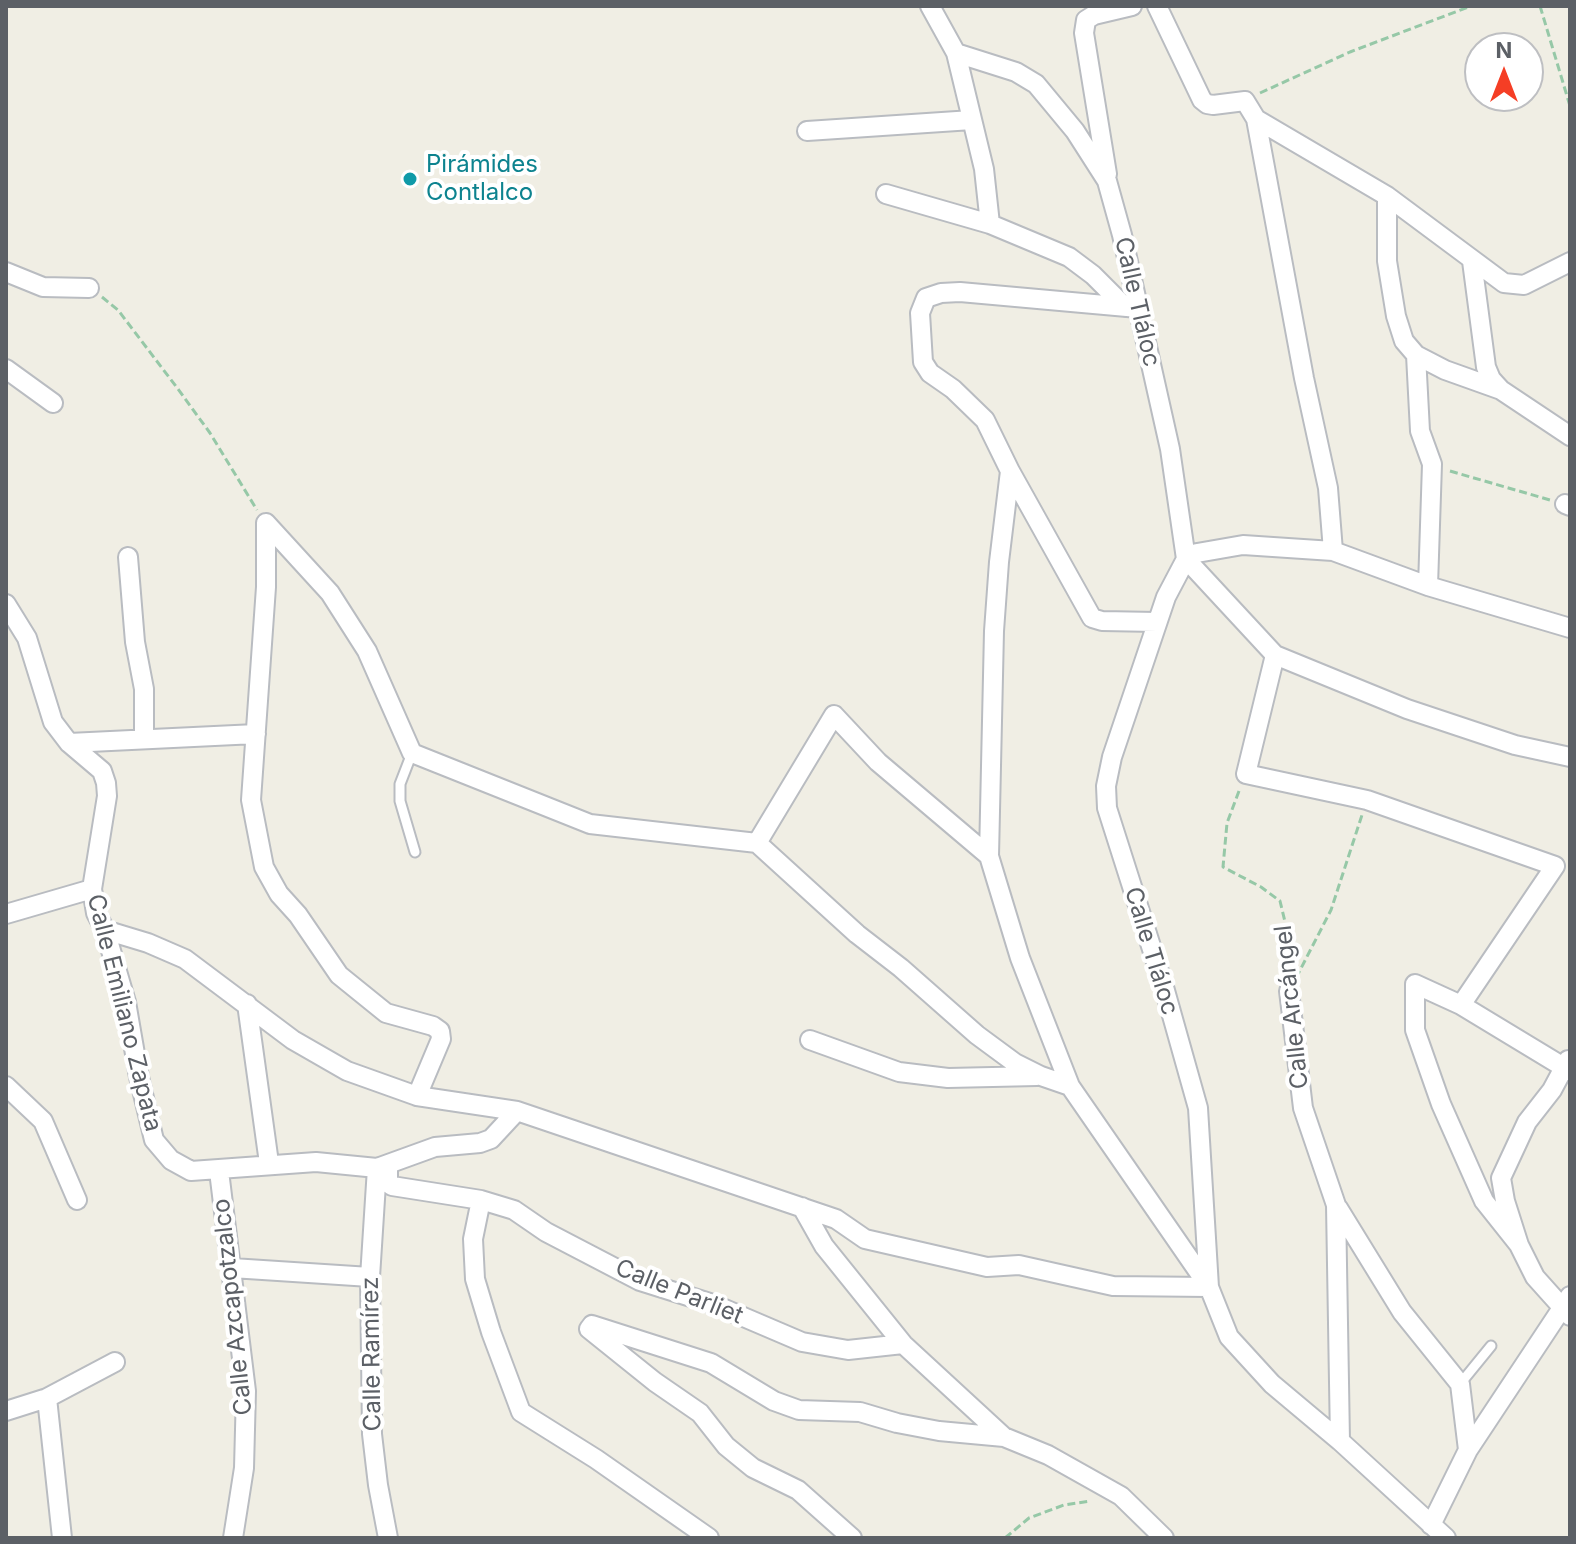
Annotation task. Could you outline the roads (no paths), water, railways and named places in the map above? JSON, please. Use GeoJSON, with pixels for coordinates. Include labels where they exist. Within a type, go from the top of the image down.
{"type":"FeatureCollection","features":[{"type":"Feature","properties":{"kind":"street"},"geometry":{"type":"LineString","coordinates":[[930,6],[956,53],[984,169],[990,224]]}},
{"type":"Feature","properties":{"kind":"street"},"geometry":{"type":"LineString","coordinates":[[1107,181],[1084,33],[1086,20],[1094,15],[1132,6]]}},
{"type":"Feature","properties":{"kind":"street"},"geometry":{"type":"LineString","coordinates":[[1157,6],[1202,100],[1213,105],[1245,101],[1256,119],[1304,378],[1328,488],[1333,551]]}},
{"type":"Feature","properties":{"kind":"street","name":"Calle Tláloc"},"geometry":{"type":"LineString","coordinates":[[956,53],[1016,72],[1036,84],[1075,131],[1107,181],[1132,307],[1170,449],[1186,559],[1166,597],[1112,757],[1106,786],[1107,808],[1164,987],[1198,1108],[1209,1287]]}},
{"type":"Feature","properties":{"kind":"street"},"geometry":{"type":"LineString","coordinates":[[1256,119],[1387,196],[1504,283],[1524,285],[1569,266]]}},
{"type":"Feature","properties":{"kind":"street"},"geometry":{"type":"LineString","coordinates":[[807,131],[972,120]]}},
{"type":"Feature","properties":{"kind":"street"},"geometry":{"type":"LineString","coordinates":[[886,194],[990,224],[1069,257],[1132,307]]}},
{"type":"Feature","properties":{"kind":"street"},"geometry":{"type":"LineString","coordinates":[[1387,196],[1387,261],[1396,316],[1404,341],[1416,355],[1445,370],[1501,390],[1570,436]]}},
{"type":"Feature","properties":{"kind":"street"},"geometry":{"type":"LineString","coordinates":[[1472,261],[1486,367],[1501,390]]}},
{"type":"Feature","properties":{"kind":"street"},"geometry":{"type":"LineString","coordinates":[[6,272],[43,287],[89,288]]}},
{"type":"Feature","properties":{"kind":"street"},"geometry":{"type":"LineString","coordinates":[[1132,307],[941,293],[926,298],[920,313],[923,362],[930,373],[953,389],[985,420],[1092,618],[1157,622]]}},
{"type":"Feature","properties":{"kind":"street"},"geometry":{"type":"LineString","coordinates":[[1416,355],[1420,431],[1432,464],[1428,586]]}},
{"type":"Feature","properties":{"kind":"street"},"geometry":{"type":"LineString","coordinates":[[6,369],[53,403]]}},
{"type":"Feature","properties":{"kind":"street"},"geometry":{"type":"LineString","coordinates":[[1010,471],[994,631],[989,856],[1020,958],[1070,1086],[1209,1287],[1229,1337],[1272,1384],[1446,1538]]}},
{"type":"Feature","properties":{"kind":"street"},"geometry":{"type":"LineString","coordinates":[[417,1096],[441,1039],[440,1031],[433,1026],[386,1013],[339,975],[298,915],[279,894],[264,867],[251,800],[266,587],[266,523],[330,593],[367,651],[412,753],[590,824],[757,843],[857,934],[977,1035],[1015,1063],[1070,1086]]}},
{"type":"Feature","properties":{"kind":"street"},"geometry":{"type":"LineString","coordinates":[[1570,628],[1428,586],[1333,551],[1243,545],[1197,553],[1186,559],[1275,655],[1407,709],[1515,745],[1570,757]]}},
{"type":"Feature","properties":{"kind":"street"},"geometry":{"type":"LineString","coordinates":[[128,557],[135,642],[144,689],[144,738]]}},
{"type":"Feature","properties":{"kind":"street"},"geometry":{"type":"LineString","coordinates":[[6,604],[27,638],[53,722],[69,743],[256,734]]}},
{"type":"Feature","properties":{"kind":"street"},"geometry":{"type":"LineString","coordinates":[[1275,655],[1246,774],[1367,800],[1555,866],[1461,1005]]}},
{"type":"Feature","properties":{"kind":"street"},"geometry":{"type":"LineString","coordinates":[[757,843],[834,715],[878,762],[989,856]]}},
{"type":"Feature","properties":{"kind":"street","name":"Calle Emiliano Zapata"},"geometry":{"type":"LineString","coordinates":[[69,743],[102,771],[106,783],[107,796],[92,889],[96,913],[105,930],[126,1002],[154,1140],[171,1160],[191,1171],[219,1171]]}},
{"type":"Feature","properties":{"kind":"street"},"geometry":{"type":"LineString","coordinates":[[6,914],[92,889]]}},
{"type":"Feature","properties":{"kind":"street"},"geometry":{"type":"LineString","coordinates":[[105,930],[148,943],[185,959],[293,1040],[347,1071],[417,1096],[517,1111],[836,1219],[865,1239],[987,1267],[1019,1265],[1113,1286],[1209,1287]]}},
{"type":"Feature","properties":{"kind":"street"},"geometry":{"type":"LineString","coordinates":[[1431,1525],[1468,1450],[1568,1307],[1535,1277],[1519,1245],[1501,1178],[1527,1122],[1568,1065],[1461,1005],[1415,984],[1415,1030],[1441,1104],[1484,1201],[1519,1245]]}},
{"type":"Feature","properties":{"kind":"street","name":"Calle Arcángel"},"geometry":{"type":"LineString","coordinates":[[1289,991],[1303,1108],[1336,1205],[1340,1441]]}},
{"type":"Feature","properties":{"kind":"street"},"geometry":{"type":"LineString","coordinates":[[247,1004],[269,1163]]}},
{"type":"Feature","properties":{"kind":"street"},"geometry":{"type":"LineString","coordinates":[[810,1040],[899,1072],[948,1078],[1041,1076]]}},
{"type":"Feature","properties":{"kind":"street"},"geometry":{"type":"LineString","coordinates":[[6,1086],[30,1105],[43,1121],[77,1200]]}},
{"type":"Feature","properties":{"kind":"street"},"geometry":{"type":"LineString","coordinates":[[219,1171],[269,1163],[316,1162],[382,1167],[435,1147],[480,1143],[491,1139],[517,1111]]}},
{"type":"Feature","properties":{"kind":"street","name":"Calle Parliet"},"geometry":{"type":"LineString","coordinates":[[382,1167],[392,1186],[481,1200],[514,1210],[546,1232],[640,1281],[713,1304],[802,1342],[848,1350],[903,1344]]}},
{"type":"Feature","properties":{"kind":"street","name":"Calle Ramírez"},"geometry":{"type":"LineString","coordinates":[[382,1167],[370,1277],[372,1434],[388,1538]]}},
{"type":"Feature","properties":{"kind":"street","name":"Calle Azcapotzalco"},"geometry":{"type":"LineString","coordinates":[[219,1171],[246,1391],[244,1468],[233,1538]]}},
{"type":"Feature","properties":{"kind":"street"},"geometry":{"type":"LineString","coordinates":[[481,1200],[473,1239],[475,1279],[521,1412],[596,1459],[709,1538]]}},
{"type":"Feature","properties":{"kind":"street"},"geometry":{"type":"LineString","coordinates":[[1336,1205],[1402,1312],[1460,1384],[1468,1450]]}},
{"type":"Feature","properties":{"kind":"street"},"geometry":{"type":"LineString","coordinates":[[802,1207],[824,1246],[903,1344],[1004,1437]]}},
{"type":"Feature","properties":{"kind":"street"},"geometry":{"type":"LineString","coordinates":[[232,1268],[370,1277]]}},
{"type":"Feature","properties":{"kind":"street"},"geometry":{"type":"LineString","coordinates":[[852,1538],[798,1490],[753,1468],[735,1454],[700,1413],[655,1382],[589,1329],[590,1326],[711,1363],[774,1401],[799,1410],[860,1412],[939,1431],[1004,1437],[1048,1455],[1121,1496],[1164,1538]]}},
{"type":"Feature","properties":{"kind":"street"},"geometry":{"type":"LineString","coordinates":[[6,1411],[47,1398],[115,1362]]}},
{"type":"Feature","properties":{"kind":"street"},"geometry":{"type":"LineString","coordinates":[[47,1398],[62,1538]]}},
{"type":"Feature","properties":{"kind":"lane"},"geometry":{"type":"LineString","coordinates":[[412,753],[400,784],[400,801],[415,852]]}},
{"type":"Feature","properties":{"kind":"lane"},"geometry":{"type":"LineString","coordinates":[[1460,1384],[1491,1346]]}},
{"type":"Feature","properties":{"kind":"place","name":"Pirámides Contlalco"},"geometry":{"type":"Point","coordinates":[410,179]}}]}
